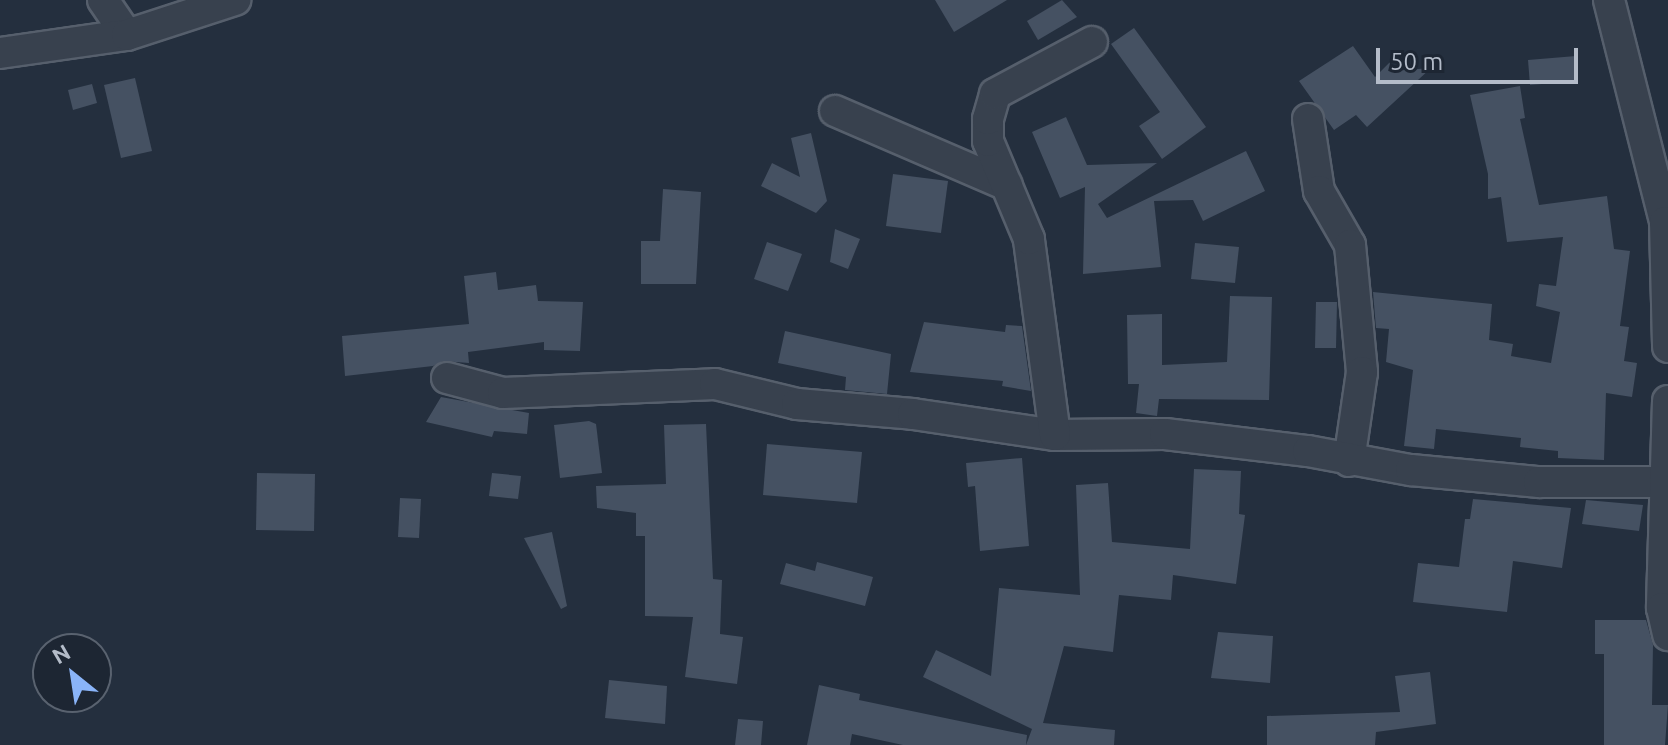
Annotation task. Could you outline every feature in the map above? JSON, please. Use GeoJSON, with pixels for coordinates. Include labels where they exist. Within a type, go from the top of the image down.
{"type":"FeatureCollection","features":[{"type":"Feature","properties":{"kind":"street"},"geometry":{"type":"LineString","coordinates":[[103,0],[127,35]]}},
{"type":"Feature","properties":{"kind":"street"},"geometry":{"type":"LineString","coordinates":[[0,53],[127,35],[235,0]]}},
{"type":"Feature","properties":{"kind":"street"},"geometry":{"type":"LineString","coordinates":[[1609,0],[1665,222],[1668,347]]}},
{"type":"Feature","properties":{"kind":"street"},"geometry":{"type":"LineString","coordinates":[[1055,435],[1029,239],[988,141],[995,94],[1092,42]]}},
{"type":"Feature","properties":{"kind":"street"},"geometry":{"type":"LineString","coordinates":[[835,111],[1007,185]]}},
{"type":"Feature","properties":{"kind":"street"},"geometry":{"type":"LineString","coordinates":[[1308,119],[1319,191],[1350,245],[1362,372],[1349,461]]}},
{"type":"Feature","properties":{"kind":"street"},"geometry":{"type":"LineString","coordinates":[[447,378],[503,393],[715,384],[797,404],[1055,435],[1165,434],[1308,451],[1349,461],[1539,482],[1667,482]]}},
{"type":"Feature","properties":{"kind":"street"},"geometry":{"type":"LineString","coordinates":[[1668,401],[1662,608],[1668,635]]}},
{"type":"Feature","properties":{"kind":"building"},"geometry":{"type":"Polygon","coordinates":[[[935,0],[1007,0],[954,32],[935,0]]]}},
{"type":"Feature","properties":{"kind":"building"},"geometry":{"type":"Polygon","coordinates":[[[1062,0],[1077,17],[1038,40],[1027,21],[1062,0]]]}},
{"type":"Feature","properties":{"kind":"building"},"geometry":{"type":"Polygon","coordinates":[[[1134,28],[1206,127],[1162,159],[1139,126],[1160,112],[1111,44],[1134,28]]]}},
{"type":"Feature","properties":{"kind":"building"},"geometry":{"type":"Polygon","coordinates":[[[1353,46],[1375,77],[1390,62],[1392,71],[1431,68],[1367,127],[1356,115],[1334,130],[1299,81],[1353,46]]]}},
{"type":"Feature","properties":{"kind":"building"},"geometry":{"type":"Polygon","coordinates":[[[1576,56],[1578,81],[1530,85],[1528,60],[1576,56]]]}},
{"type":"Feature","properties":{"kind":"building"},"geometry":{"type":"Polygon","coordinates":[[[135,78],[152,151],[121,158],[104,85],[135,78]]]}},
{"type":"Feature","properties":{"kind":"building"},"geometry":{"type":"Polygon","coordinates":[[[92,84],[97,103],[73,110],[68,90],[92,84]]]}},
{"type":"Feature","properties":{"kind":"building"},"geometry":{"type":"Polygon","coordinates":[[[1520,86],[1525,118],[1520,119],[1539,205],[1607,196],[1614,249],[1630,251],[1620,326],[1629,327],[1624,361],[1637,363],[1632,397],[1606,393],[1604,460],[1558,458],[1558,451],[1520,447],[1521,438],[1436,429],[1434,449],[1404,446],[1413,370],[1386,362],[1389,329],[1376,328],[1373,292],[1492,304],[1489,340],[1513,344],[1511,356],[1551,363],[1560,312],[1536,306],[1539,284],[1556,286],[1563,237],[1507,242],[1501,197],[1488,199],[1488,174],[1470,95],[1520,86]]]}},
{"type":"Feature","properties":{"kind":"building"},"geometry":{"type":"Polygon","coordinates":[[[1066,117],[1087,165],[1157,163],[1098,204],[1107,218],[1246,151],[1265,191],[1203,221],[1193,200],[1154,201],[1161,267],[1083,274],[1085,187],[1060,198],[1032,132],[1066,117]]]}},
{"type":"Feature","properties":{"kind":"building"},"geometry":{"type":"Polygon","coordinates":[[[811,133],[827,201],[816,213],[761,186],[772,163],[800,177],[791,138],[811,133]]]}},
{"type":"Feature","properties":{"kind":"building"},"geometry":{"type":"Polygon","coordinates":[[[893,174],[948,181],[941,233],[886,226],[893,174]]]}},
{"type":"Feature","properties":{"kind":"building"},"geometry":{"type":"Polygon","coordinates":[[[663,189],[701,192],[696,284],[641,284],[641,241],[660,241],[663,189]]]}},
{"type":"Feature","properties":{"kind":"building"},"geometry":{"type":"Polygon","coordinates":[[[835,229],[860,239],[848,269],[830,262],[835,229]]]}},
{"type":"Feature","properties":{"kind":"building"},"geometry":{"type":"Polygon","coordinates":[[[767,242],[802,254],[788,291],[754,279],[767,242]]]}},
{"type":"Feature","properties":{"kind":"building"},"geometry":{"type":"Polygon","coordinates":[[[1195,243],[1239,247],[1235,283],[1191,279],[1195,243]]]}},
{"type":"Feature","properties":{"kind":"building"},"geometry":{"type":"Polygon","coordinates":[[[496,272],[498,290],[536,285],[538,301],[583,302],[580,351],[544,350],[544,342],[468,352],[469,363],[443,361],[433,366],[345,376],[342,336],[469,324],[464,276],[496,272]]]}},
{"type":"Feature","properties":{"kind":"building"},"geometry":{"type":"Polygon","coordinates":[[[1230,296],[1272,297],[1269,400],[1159,399],[1157,416],[1136,413],[1139,384],[1128,384],[1127,315],[1162,314],[1162,365],[1227,362],[1230,296]]]}},
{"type":"Feature","properties":{"kind":"building"},"geometry":{"type":"Polygon","coordinates":[[[1316,302],[1337,302],[1336,348],[1315,348],[1316,302]]]}},
{"type":"Feature","properties":{"kind":"building"},"geometry":{"type":"Polygon","coordinates":[[[924,322],[1005,332],[1006,325],[1022,326],[1031,391],[1002,386],[1003,381],[910,372],[924,322]]]}},
{"type":"Feature","properties":{"kind":"building"},"geometry":{"type":"Polygon","coordinates":[[[785,331],[891,354],[887,394],[845,390],[846,377],[778,363],[785,331]]]}},
{"type":"Feature","properties":{"kind":"building"},"geometry":{"type":"Polygon","coordinates":[[[441,397],[529,413],[527,434],[494,431],[492,437],[426,422],[441,397]]]}},
{"type":"Feature","properties":{"kind":"building"},"geometry":{"type":"Polygon","coordinates":[[[589,421],[596,424],[602,473],[560,478],[554,425],[589,421]]]}},
{"type":"Feature","properties":{"kind":"building"},"geometry":{"type":"Polygon","coordinates":[[[706,424],[713,579],[722,580],[720,634],[743,637],[737,684],[685,677],[693,617],[645,616],[645,536],[636,536],[636,513],[597,508],[596,486],[666,484],[664,425],[706,424]]]}},
{"type":"Feature","properties":{"kind":"building"},"geometry":{"type":"Polygon","coordinates":[[[767,444],[862,452],[857,503],[763,495],[767,444]]]}},
{"type":"Feature","properties":{"kind":"building"},"geometry":{"type":"Polygon","coordinates":[[[1022,458],[1029,546],[980,551],[975,486],[968,487],[966,463],[1022,458]]]}},
{"type":"Feature","properties":{"kind":"building"},"geometry":{"type":"Polygon","coordinates":[[[1194,469],[1241,471],[1239,514],[1245,515],[1236,584],[1173,575],[1171,600],[1119,595],[1113,652],[1064,646],[1043,723],[1115,730],[1114,745],[1026,745],[1032,729],[923,677],[936,650],[991,676],[999,588],[1080,595],[1076,485],[1108,483],[1112,542],[1190,549],[1194,469]]]}},
{"type":"Feature","properties":{"kind":"building"},"geometry":{"type":"Polygon","coordinates":[[[257,473],[315,474],[314,531],[256,530],[257,473]]]}},
{"type":"Feature","properties":{"kind":"building"},"geometry":{"type":"Polygon","coordinates":[[[492,473],[521,476],[518,499],[489,496],[492,473]]]}},
{"type":"Feature","properties":{"kind":"building"},"geometry":{"type":"Polygon","coordinates":[[[400,498],[421,499],[419,538],[398,537],[400,498]]]}},
{"type":"Feature","properties":{"kind":"building"},"geometry":{"type":"Polygon","coordinates":[[[1473,499],[1571,508],[1562,568],[1513,561],[1507,612],[1413,602],[1418,563],[1459,567],[1465,519],[1470,519],[1473,499]]]}},
{"type":"Feature","properties":{"kind":"building"},"geometry":{"type":"Polygon","coordinates":[[[1586,500],[1643,505],[1639,531],[1582,524],[1586,500]]]}},
{"type":"Feature","properties":{"kind":"building"},"geometry":{"type":"Polygon","coordinates":[[[552,532],[567,606],[561,609],[524,538],[552,532]]]}},
{"type":"Feature","properties":{"kind":"building"},"geometry":{"type":"Polygon","coordinates":[[[817,562],[873,577],[865,606],[780,584],[786,563],[815,571],[817,562]]]}},
{"type":"Feature","properties":{"kind":"building"},"geometry":{"type":"Polygon","coordinates":[[[1595,620],[1646,620],[1653,645],[1652,705],[1668,705],[1665,745],[1604,745],[1604,654],[1595,654],[1595,620]]]}},
{"type":"Feature","properties":{"kind":"building"},"geometry":{"type":"Polygon","coordinates":[[[1218,632],[1273,636],[1270,683],[1211,678],[1218,632]]]}},
{"type":"Feature","properties":{"kind":"building"},"geometry":{"type":"Polygon","coordinates":[[[1430,672],[1436,724],[1376,732],[1375,745],[1267,745],[1267,716],[1400,712],[1395,676],[1430,672]]]}},
{"type":"Feature","properties":{"kind":"building"},"geometry":{"type":"Polygon","coordinates":[[[609,680],[667,686],[665,724],[605,718],[609,680]]]}},
{"type":"Feature","properties":{"kind":"building"},"geometry":{"type":"Polygon","coordinates":[[[819,685],[860,694],[859,700],[1027,735],[1026,745],[903,745],[852,734],[850,745],[807,745],[819,685]]]}},
{"type":"Feature","properties":{"kind":"building"},"geometry":{"type":"Polygon","coordinates":[[[738,719],[763,721],[761,745],[735,745],[738,719]]]}}]}
